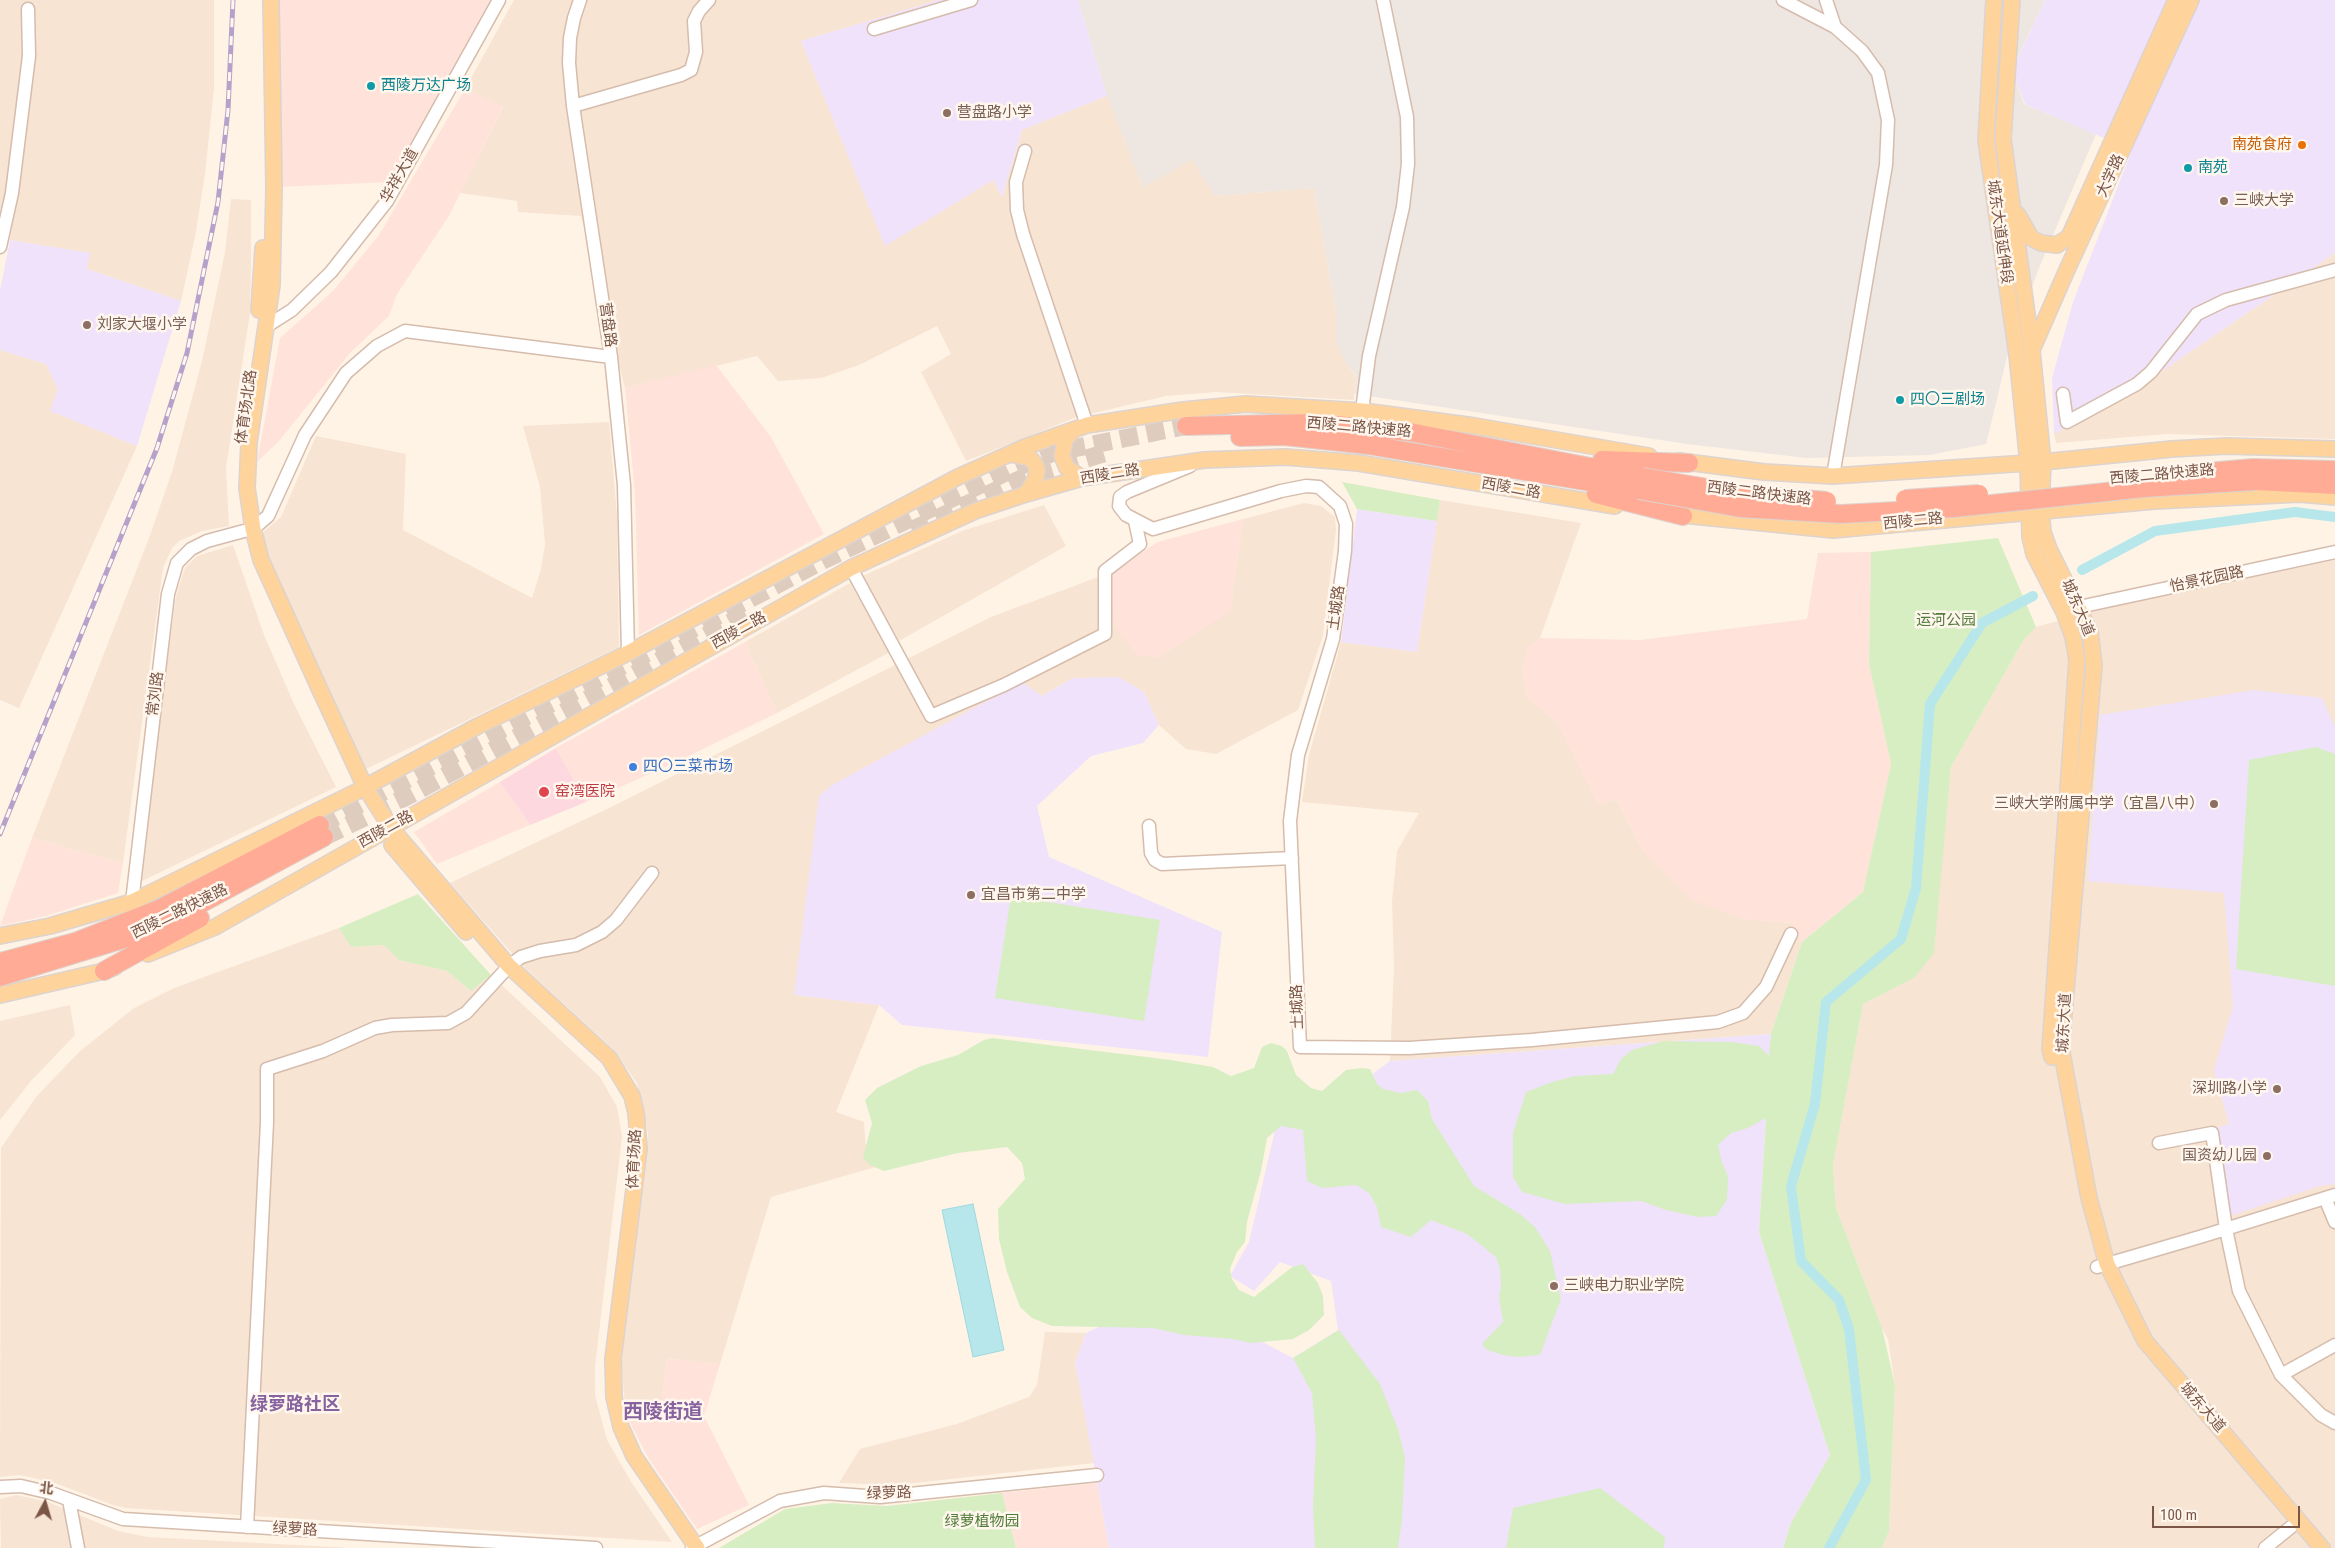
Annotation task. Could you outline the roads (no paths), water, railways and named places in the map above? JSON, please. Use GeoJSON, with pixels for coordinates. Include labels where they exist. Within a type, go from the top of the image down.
{"type":"FeatureCollection","features":[{"type":"Feature","properties":{"kind":"highway","name":"西陵二路快速路"},"geometry":{"type":"LineString","coordinates":[[1641,484],[1435,454],[1284,436],[1188,432],[1315,423],[1410,432],[1527,454],[1740,508],[1841,514],[1954,508],[2144,488],[2254,474],[2335,470]]}},
{"type":"Feature","properties":{"kind":"highway"},"geometry":{"type":"LineString","coordinates":[[1435,454],[1683,516]]}},
{"type":"Feature","properties":{"kind":"highway"},"geometry":{"type":"LineString","coordinates":[[1527,454],[1616,461],[1689,464]]}},
{"type":"Feature","properties":{"kind":"highway","name":"西陵二路快速路"},"geometry":{"type":"LineString","coordinates":[[2254,474],[2335,485]]}},
{"type":"Feature","properties":{"kind":"highway"},"geometry":{"type":"LineString","coordinates":[[104,971],[325,836]]}},
{"type":"Feature","properties":{"kind":"highway","name":"西陵二路快速路"},"geometry":{"type":"LineString","coordinates":[[0,962],[76,942],[161,908],[325,836]]}},
{"type":"Feature","properties":{"kind":"highway","name":"西陵二路快速路"},"geometry":{"type":"LineString","coordinates":[[0,977],[127,938],[178,916],[325,836]]}},
{"type":"Feature","properties":{"kind":"highway"},"geometry":{"type":"LineString","coordinates":[[0,949],[22,946],[76,933],[161,908]]}},
{"type":"Feature","properties":{"kind":"main road","name":"体育场北路"},"geometry":{"type":"LineString","coordinates":[[261,0],[264,225],[258,326],[241,446],[239,490],[257,561],[361,789]]}},
{"type":"Feature","properties":{"kind":"main road","name":"体育场北路"},"geometry":{"type":"LineString","coordinates":[[248,530],[249,443],[272,285],[274,222],[271,0]]}},
{"type":"Feature","properties":{"kind":"main road","name":"城东大道延伸段"},"geometry":{"type":"LineString","coordinates":[[1994,0],[1986,140],[2017,355],[2035,463]]}},
{"type":"Feature","properties":{"kind":"main road","name":"城东大道延伸段"},"geometry":{"type":"LineString","coordinates":[[2012,0],[2003,139],[2032,352],[2035,463]]}},
{"type":"Feature","properties":{"kind":"main road","name":"大学路"},"geometry":{"type":"LineString","coordinates":[[2013,205],[2030,238],[2041,243],[2057,245],[2069,237],[2176,0]]}},
{"type":"Feature","properties":{"kind":"main road","name":"大学路"},"geometry":{"type":"LineString","coordinates":[[2032,352],[2066,272],[2191,0]]}},
{"type":"Feature","properties":{"kind":"main road"},"geometry":{"type":"LineString","coordinates":[[0,936],[50,926],[132,902],[361,789],[478,726],[628,653],[958,477],[1010,454],[1080,428],[1183,410],[1246,404],[1362,411],[1484,428],[1689,464],[1764,472],[1833,476],[2035,463],[2172,449],[2226,446],[2335,450]]}},
{"type":"Feature","properties":{"kind":"main road"},"geometry":{"type":"LineString","coordinates":[[1080,428],[1065,440],[1062,456],[1067,468],[1082,478]]}},
{"type":"Feature","properties":{"kind":"main road"},"geometry":{"type":"LineString","coordinates":[[1010,454],[1030,458],[1035,464],[1036,478],[1026,494]]}},
{"type":"Feature","properties":{"kind":"main road","name":"西陵二路"},"geometry":{"type":"LineString","coordinates":[[0,995],[104,971],[215,927],[851,568],[975,511],[1082,478],[1204,460],[1286,457],[1359,463],[1683,516],[1833,530],[2034,510],[2155,501],[2290,494],[2335,497]]}},
{"type":"Feature","properties":{"kind":"main road","name":"城东大道"},"geometry":{"type":"LineString","coordinates":[[2035,463],[2034,510],[2030,537],[2034,554],[2064,612],[2074,637],[2077,660],[2050,1049],[2079,1203],[2102,1265],[2137,1347],[2308,1548]]}},
{"type":"Feature","properties":{"kind":"main road","name":"城东大道"},"geometry":{"type":"LineString","coordinates":[[2034,510],[2049,549],[2090,632],[2094,665],[2061,1048],[2102,1265],[2145,1342],[2322,1548]]}},
{"type":"Feature","properties":{"kind":"main road","name":"体育场路"},"geometry":{"type":"LineString","coordinates":[[361,789],[418,878],[594,1058],[615,1084],[625,1103],[629,1124],[629,1169],[606,1356],[607,1398],[613,1429],[627,1460],[693,1548]]}},
{"type":"Feature","properties":{"kind":"street","name":"华祥大道"},"geometry":{"type":"LineString","coordinates":[[267,326],[292,310],[331,272],[387,201],[499,0]]}},
{"type":"Feature","properties":{"kind":"street","name":"营盘路"},"geometry":{"type":"LineString","coordinates":[[580,0],[570,38],[569,64],[572,106],[611,357],[624,485],[628,653]]}},
{"type":"Feature","properties":{"kind":"street"},"geometry":{"type":"LineString","coordinates":[[572,106],[681,75],[690,70],[696,52],[694,21],[698,11],[709,0]]}},
{"type":"Feature","properties":{"kind":"street"},"geometry":{"type":"LineString","coordinates":[[874,29],[971,0]]}},
{"type":"Feature","properties":{"kind":"street"},"geometry":{"type":"LineString","coordinates":[[1362,411],[1369,356],[1403,207],[1408,164],[1407,117],[1383,0]]}},
{"type":"Feature","properties":{"kind":"street"},"geometry":{"type":"LineString","coordinates":[[1783,0],[1835,27],[1862,51],[1878,73],[1888,120],[1886,165],[1833,476]]}},
{"type":"Feature","properties":{"kind":"street"},"geometry":{"type":"LineString","coordinates":[[1826,0],[1835,27]]}},
{"type":"Feature","properties":{"kind":"street"},"geometry":{"type":"LineString","coordinates":[[0,247],[12,193],[29,56],[28,9]]}},
{"type":"Feature","properties":{"kind":"street"},"geometry":{"type":"LineString","coordinates":[[1025,151],[1016,182],[1021,226],[1080,428]]}},
{"type":"Feature","properties":{"kind":"street"},"geometry":{"type":"LineString","coordinates":[[2063,394],[2068,422],[2137,384],[2151,372],[2197,314],[2226,300],[2335,270]]}},
{"type":"Feature","properties":{"kind":"street"},"geometry":{"type":"LineString","coordinates":[[248,530],[268,516],[305,435],[346,373],[377,346],[405,332],[611,357]]}},
{"type":"Feature","properties":{"kind":"street"},"geometry":{"type":"LineString","coordinates":[[851,568],[931,716],[1004,685],[1106,634],[1105,571],[1140,544],[1135,521],[1126,515],[1119,506],[1120,497],[1136,487],[1204,460]]}},
{"type":"Feature","properties":{"kind":"street","name":"土城路"},"geometry":{"type":"LineString","coordinates":[[1135,521],[1153,529],[1281,491],[1306,486],[1319,487],[1340,506],[1344,514],[1346,524],[1345,551],[1333,639],[1298,755],[1290,821],[1300,1047],[1428,1046],[1532,1040],[1718,1022],[1743,1013],[1766,987],[1791,934]]}},
{"type":"Feature","properties":{"kind":"street","name":"常刘路"},"geometry":{"type":"LineString","coordinates":[[132,902],[168,594],[177,563],[191,549],[207,541],[248,530]]}},
{"type":"Feature","properties":{"kind":"street","name":"怡景花园路"},"geometry":{"type":"LineString","coordinates":[[2079,607],[2335,552]]}},
{"type":"Feature","properties":{"kind":"street"},"geometry":{"type":"LineString","coordinates":[[1149,826],[1151,853],[1155,860],[1162,864],[1292,858]]}},
{"type":"Feature","properties":{"kind":"street"},"geometry":{"type":"LineString","coordinates":[[247,1527],[267,1122],[267,1069],[323,1051],[375,1028],[448,1023],[466,1012],[521,957],[540,951],[576,945],[602,932],[616,920],[652,873]]}},
{"type":"Feature","properties":{"kind":"street"},"geometry":{"type":"LineString","coordinates":[[2160,1143],[2212,1133],[2226,1229],[2239,1292],[2281,1375],[2321,1415],[2335,1423]]}},
{"type":"Feature","properties":{"kind":"street"},"geometry":{"type":"LineString","coordinates":[[2102,1265],[2330,1196],[2335,1222]]}},
{"type":"Feature","properties":{"kind":"street"},"geometry":{"type":"LineString","coordinates":[[2281,1375],[2332,1351]]}},
{"type":"Feature","properties":{"kind":"street","name":"绿萝路"},"geometry":{"type":"LineString","coordinates":[[693,1548],[780,1501],[824,1493],[880,1497],[1097,1475]]}},
{"type":"Feature","properties":{"kind":"street","name":"绿萝路"},"geometry":{"type":"LineString","coordinates":[[0,1487],[21,1486],[123,1518],[596,1548]]}},
{"type":"Feature","properties":{"kind":"street"},"geometry":{"type":"LineString","coordinates":[[69,1500],[78,1548]]}},
{"type":"Feature","properties":{"kind":"street"},"geometry":{"type":"LineString","coordinates":[[2265,1548],[2291,1527]]}},
{"type":"Feature","properties":{"kind":"water"},"geometry":{"type":"Polygon","coordinates":[[[973,1204],[1004,1350],[973,1357],[942,1210],[973,1204]]]}},
{"type":"Feature","properties":{"kind":"waterway"},"geometry":{"type":"LineString","coordinates":[[2082,570],[2155,531],[2295,512],[2335,517]]}},
{"type":"Feature","properties":{"kind":"waterway"},"geometry":{"type":"LineString","coordinates":[[1829,1548],[1866,1480],[1849,1329],[1839,1300],[1801,1261],[1791,1186],[1815,1104],[1826,1002],[1901,939],[1916,888],[1930,704],[1982,623],[2033,596]]}},
{"type":"Feature","properties":{"kind":"tunnel"},"geometry":{"type":"LineString","coordinates":[[320,825],[822,561],[1013,469],[1055,452],[1186,426]]}},
{"type":"Feature","properties":{"kind":"tunnel"},"geometry":{"type":"LineString","coordinates":[[912,530],[1027,476],[1112,451]]}},
{"type":"Feature","properties":{"kind":"tunnel"},"geometry":{"type":"LineString","coordinates":[[324,837],[402,799],[750,612]]}},
{"type":"Feature","properties":{"kind":"railway"},"geometry":{"type":"LineString","coordinates":[[0,834],[157,448],[187,353],[218,202],[228,110],[233,0]]}},
{"type":"Feature","properties":{"kind":"place","name":"西陵万达广场"},"geometry":{"type":"Point","coordinates":[371,86]}},
{"type":"Feature","properties":{"kind":"place","name":"营盘路小学"},"geometry":{"type":"Point","coordinates":[947,113]}},
{"type":"Feature","properties":{"kind":"place","name":"南苑食府"},"geometry":{"type":"Point","coordinates":[2302,145]}},
{"type":"Feature","properties":{"kind":"place","name":"南苑"},"geometry":{"type":"Point","coordinates":[2188,168]}},
{"type":"Feature","properties":{"kind":"place","name":"三峡大学"},"geometry":{"type":"Point","coordinates":[2224,201]}},
{"type":"Feature","properties":{"kind":"place","name":"刘家大堰小学"},"geometry":{"type":"Point","coordinates":[87,325]}},
{"type":"Feature","properties":{"kind":"place","name":"四〇三剧场"},"geometry":{"type":"Point","coordinates":[1900,400]}},
{"type":"Feature","properties":{"kind":"place","name":"四〇三菜市场"},"geometry":{"type":"Point","coordinates":[633,767]}},
{"type":"Feature","properties":{"kind":"place","name":"窑湾医院"},"geometry":{"type":"Point","coordinates":[544,792]}},
{"type":"Feature","properties":{"kind":"place","name":"三峡大学附属中学（宜昌八中）"},"geometry":{"type":"Point","coordinates":[2214,804]}},
{"type":"Feature","properties":{"kind":"place","name":"宜昌市第二中学"},"geometry":{"type":"Point","coordinates":[971,895]}},
{"type":"Feature","properties":{"kind":"place","name":"深圳路小学"},"geometry":{"type":"Point","coordinates":[2277,1089]}},
{"type":"Feature","properties":{"kind":"place","name":"国资幼儿园"},"geometry":{"type":"Point","coordinates":[2267,1156]}},
{"type":"Feature","properties":{"kind":"place","name":"三峡电力职业学院"},"geometry":{"type":"Point","coordinates":[1554,1286]}},
{"type":"Feature","properties":{"kind":"district","name":"绿萝路社区"},"geometry":{"type":"Point","coordinates":[295,1405]}},
{"type":"Feature","properties":{"kind":"district","name":"西陵街道"},"geometry":{"type":"Point","coordinates":[663,1413]}},
{"type":"Feature","properties":{"kind":"park label","name":"运河公园"},"geometry":{"type":"Point","coordinates":[1946,621]}},
{"type":"Feature","properties":{"kind":"park label","name":"绿萝植物园"},"geometry":{"type":"Point","coordinates":[982,1522]}}]}
